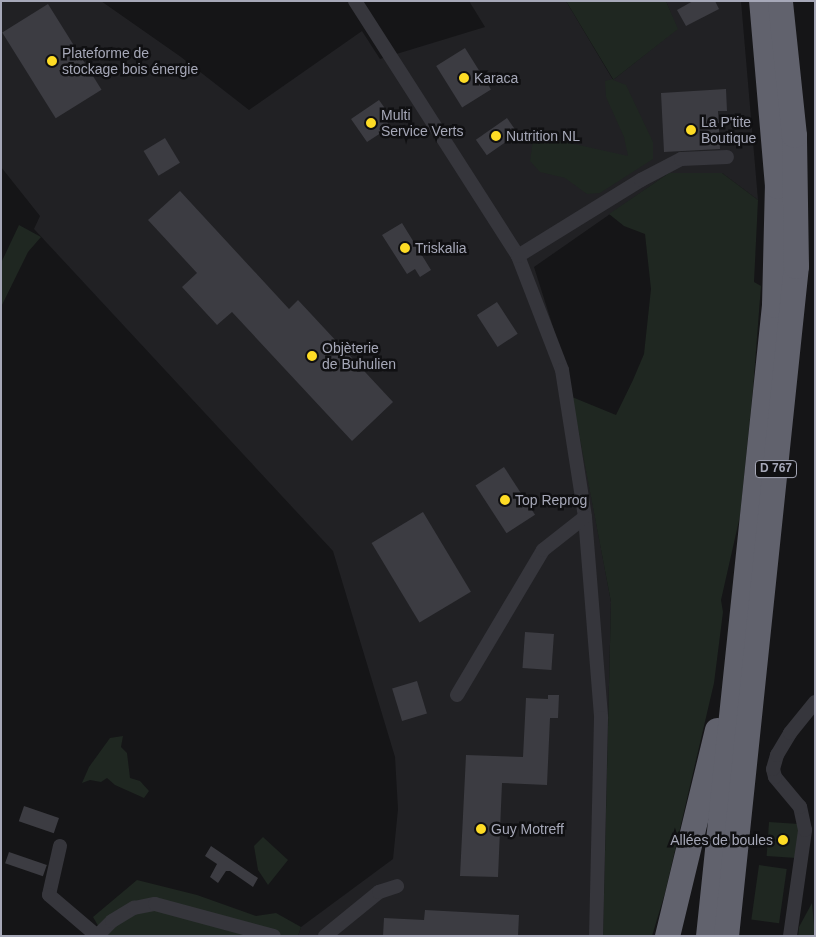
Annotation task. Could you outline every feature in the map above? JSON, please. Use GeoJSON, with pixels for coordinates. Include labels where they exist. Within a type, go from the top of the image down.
{"type":"FeatureCollection","features":[{"type":"Feature","properties":{"kind":"highway","name":"D 767"},"geometry":{"type":"LineString","coordinates":[[708,936],[774,305],[777,237],[774,128],[761,1]]}},
{"type":"Feature","properties":{"kind":"highway","name":"D 767"},"geometry":{"type":"LineString","coordinates":[[726,936],[796,266],[794,135],[780,1]]}},
{"type":"Feature","properties":{"kind":"highway","name":"D 767"},"geometry":{"type":"LineString","coordinates":[[667,936],[739,638]]}},
{"type":"Feature","properties":{"kind":"street"},"geometry":{"type":"LineString","coordinates":[[355,1],[518,256],[562,370],[585,517],[601,718],[596,936]]}},
{"type":"Feature","properties":{"kind":"street"},"geometry":{"type":"LineString","coordinates":[[518,256],[641,180],[681,159],[727,157]]}},
{"type":"Feature","properties":{"kind":"street"},"geometry":{"type":"LineString","coordinates":[[457,696],[543,550],[585,517]]}},
{"type":"Feature","properties":{"kind":"street"},"geometry":{"type":"LineString","coordinates":[[790,936],[805,830],[800,807],[775,777],[773,769],[777,755],[790,733],[815,702]]}},
{"type":"Feature","properties":{"kind":"street"},"geometry":{"type":"LineString","coordinates":[[60,846],[49,895],[97,936],[112,920],[126,912],[155,904],[274,936]]}},
{"type":"Feature","properties":{"kind":"street"},"geometry":{"type":"LineString","coordinates":[[325,936],[379,892],[397,886]]}},
{"type":"Feature","properties":{"kind":"shaded area"},"geometry":{"type":"Polygon","coordinates":[[[4,1],[101,1],[181,57],[249,110],[362,31],[380,59],[485,27],[469,1],[566,1],[613,80],[677,29],[666,1],[741,1],[758,200],[722,173],[669,173],[534,267],[569,377],[611,602],[603,936],[298,936],[301,927],[393,859],[398,809],[395,757],[333,551],[34,229],[40,216],[1,167],[1,3],[4,1]]]}},
{"type":"Feature","properties":{"kind":"shaded area"},"geometry":{"type":"Polygon","coordinates":[[[566,1],[666,1],[678,29],[613,80],[626,85],[653,142],[653,159],[600,193],[587,194],[565,178],[540,172],[530,161],[533,140],[556,140],[628,156],[624,137],[606,97],[605,81],[613,79],[566,1]]]}},
{"type":"Feature","properties":{"kind":"shaded area"},"geometry":{"type":"Polygon","coordinates":[[[669,173],[722,173],[758,200],[754,282],[761,286],[753,389],[740,516],[721,600],[723,612],[714,683],[665,893],[652,936],[603,936],[611,602],[572,397],[616,415],[633,380],[644,354],[651,289],[645,234],[624,226],[609,214],[669,173]]]}},
{"type":"Feature","properties":{"kind":"shaded area"},"geometry":{"type":"Polygon","coordinates":[[[19,225],[41,237],[28,252],[1,307],[1,263],[19,225]]]}},
{"type":"Feature","properties":{"kind":"shaded area"},"geometry":{"type":"Polygon","coordinates":[[[123,736],[121,747],[127,753],[130,778],[140,781],[149,791],[144,798],[115,785],[107,778],[101,782],[90,780],[82,783],[89,767],[110,738],[123,736]]]}},
{"type":"Feature","properties":{"kind":"shaded area","name":"Allées de boules"},"geometry":{"type":"Polygon","coordinates":[[[769,822],[799,824],[797,858],[767,856],[769,822]]]}},
{"type":"Feature","properties":{"kind":"shaded area"},"geometry":{"type":"Polygon","coordinates":[[[263,837],[288,860],[268,885],[258,870],[254,846],[263,837]]]}},
{"type":"Feature","properties":{"kind":"shaded area"},"geometry":{"type":"Polygon","coordinates":[[[759,865],[787,869],[779,923],[751,919],[759,865]]]}},
{"type":"Feature","properties":{"kind":"shaded area"},"geometry":{"type":"Polygon","coordinates":[[[137,880],[197,895],[256,916],[276,913],[301,927],[298,936],[104,936],[93,917],[137,880]]]}},
{"type":"Feature","properties":{"kind":"shaded area"},"geometry":{"type":"Polygon","coordinates":[[[812,903],[815,936],[798,936],[799,927],[812,903]]]}},
{"type":"Feature","properties":{"kind":"building"},"geometry":{"type":"Polygon","coordinates":[[[693,1],[715,1],[719,9],[686,26],[677,10],[693,1]]]}},
{"type":"Feature","properties":{"kind":"building","name":"Plateforme de stockage bois énergie"},"geometry":{"type":"Polygon","coordinates":[[[48,4],[102,90],[56,118],[2,33],[48,4]]]}},
{"type":"Feature","properties":{"kind":"building","name":"Karaca"},"geometry":{"type":"Polygon","coordinates":[[[465,48],[491,90],[462,108],[436,66],[465,48]]]}},
{"type":"Feature","properties":{"kind":"building","name":"La P'tite Boutique"},"geometry":{"type":"Polygon","coordinates":[[[726,89],[727,111],[718,111],[720,149],[664,152],[661,93],[726,89]]]}},
{"type":"Feature","properties":{"kind":"building","name":"Multi Service Verts"},"geometry":{"type":"Polygon","coordinates":[[[379,100],[389,114],[385,118],[390,127],[367,142],[351,119],[379,100]]]}},
{"type":"Feature","properties":{"kind":"building","name":"Nutrition NL"},"geometry":{"type":"Polygon","coordinates":[[[507,118],[518,134],[487,155],[476,140],[507,118]]]}},
{"type":"Feature","properties":{"kind":"building"},"geometry":{"type":"Polygon","coordinates":[[[165,138],[180,163],[159,176],[144,151],[165,138]]]}},
{"type":"Feature","properties":{"kind":"building","name":"Objèterie de Buhulien"},"geometry":{"type":"Polygon","coordinates":[[[180,191],[289,309],[298,300],[393,402],[352,441],[232,312],[217,325],[182,287],[197,273],[148,220],[180,191]]]}},
{"type":"Feature","properties":{"kind":"building","name":"Triskalia"},"geometry":{"type":"Polygon","coordinates":[[[402,223],[431,270],[420,277],[415,269],[407,274],[382,235],[402,223]]]}},
{"type":"Feature","properties":{"kind":"building"},"geometry":{"type":"Polygon","coordinates":[[[497,302],[518,334],[498,347],[477,315],[497,302]]]}},
{"type":"Feature","properties":{"kind":"building","name":"Top Reprog"},"geometry":{"type":"Polygon","coordinates":[[[504,467],[535,515],[507,533],[475,486],[504,467]]]}},
{"type":"Feature","properties":{"kind":"building"},"geometry":{"type":"Polygon","coordinates":[[[423,512],[471,592],[419,623],[372,543],[423,512]]]}},
{"type":"Feature","properties":{"kind":"building"},"geometry":{"type":"Polygon","coordinates":[[[525,632],[554,634],[551,670],[522,668],[525,632]]]}},
{"type":"Feature","properties":{"kind":"building"},"geometry":{"type":"Polygon","coordinates":[[[417,681],[427,714],[402,721],[392,689],[417,681]]]}},
{"type":"Feature","properties":{"kind":"building"},"geometry":{"type":"Polygon","coordinates":[[[548,695],[559,695],[558,718],[550,718],[547,785],[502,783],[498,877],[460,876],[466,755],[523,757],[526,698],[548,699],[548,695]]]}},
{"type":"Feature","properties":{"kind":"building"},"geometry":{"type":"Polygon","coordinates":[[[24,806],[59,818],[54,833],[19,821],[24,806]]]}},
{"type":"Feature","properties":{"kind":"building"},"geometry":{"type":"Polygon","coordinates":[[[211,846],[258,878],[253,887],[230,871],[226,871],[218,883],[210,877],[217,864],[205,856],[211,846]]]}},
{"type":"Feature","properties":{"kind":"building"},"geometry":{"type":"Polygon","coordinates":[[[9,852],[47,865],[43,876],[5,863],[9,852]]]}},
{"type":"Feature","properties":{"kind":"building"},"geometry":{"type":"Polygon","coordinates":[[[425,910],[519,915],[518,936],[383,936],[384,918],[424,920],[425,910]]]}},
{"type":"Feature","properties":{"kind":"place","name":"Plateforme de stockage bois énergie"},"geometry":{"type":"Point","coordinates":[52,61]}},
{"type":"Feature","properties":{"kind":"place","name":"Karaca"},"geometry":{"type":"Point","coordinates":[464,78]}},
{"type":"Feature","properties":{"kind":"place","name":"Multi Service Verts"},"geometry":{"type":"Point","coordinates":[371,123]}},
{"type":"Feature","properties":{"kind":"place","name":"La P'tite Boutique"},"geometry":{"type":"Point","coordinates":[691,130]}},
{"type":"Feature","properties":{"kind":"place","name":"Nutrition NL"},"geometry":{"type":"Point","coordinates":[496,136]}},
{"type":"Feature","properties":{"kind":"place","name":"Triskalia"},"geometry":{"type":"Point","coordinates":[405,248]}},
{"type":"Feature","properties":{"kind":"place","name":"Objèterie de Buhulien"},"geometry":{"type":"Point","coordinates":[312,356]}},
{"type":"Feature","properties":{"kind":"place","name":"Top Reprog"},"geometry":{"type":"Point","coordinates":[505,500]}},
{"type":"Feature","properties":{"kind":"place","name":"Guy Motreff"},"geometry":{"type":"Point","coordinates":[481,829]}},
{"type":"Feature","properties":{"kind":"place","name":"Allées de boules"},"geometry":{"type":"Point","coordinates":[783,840]}}]}
